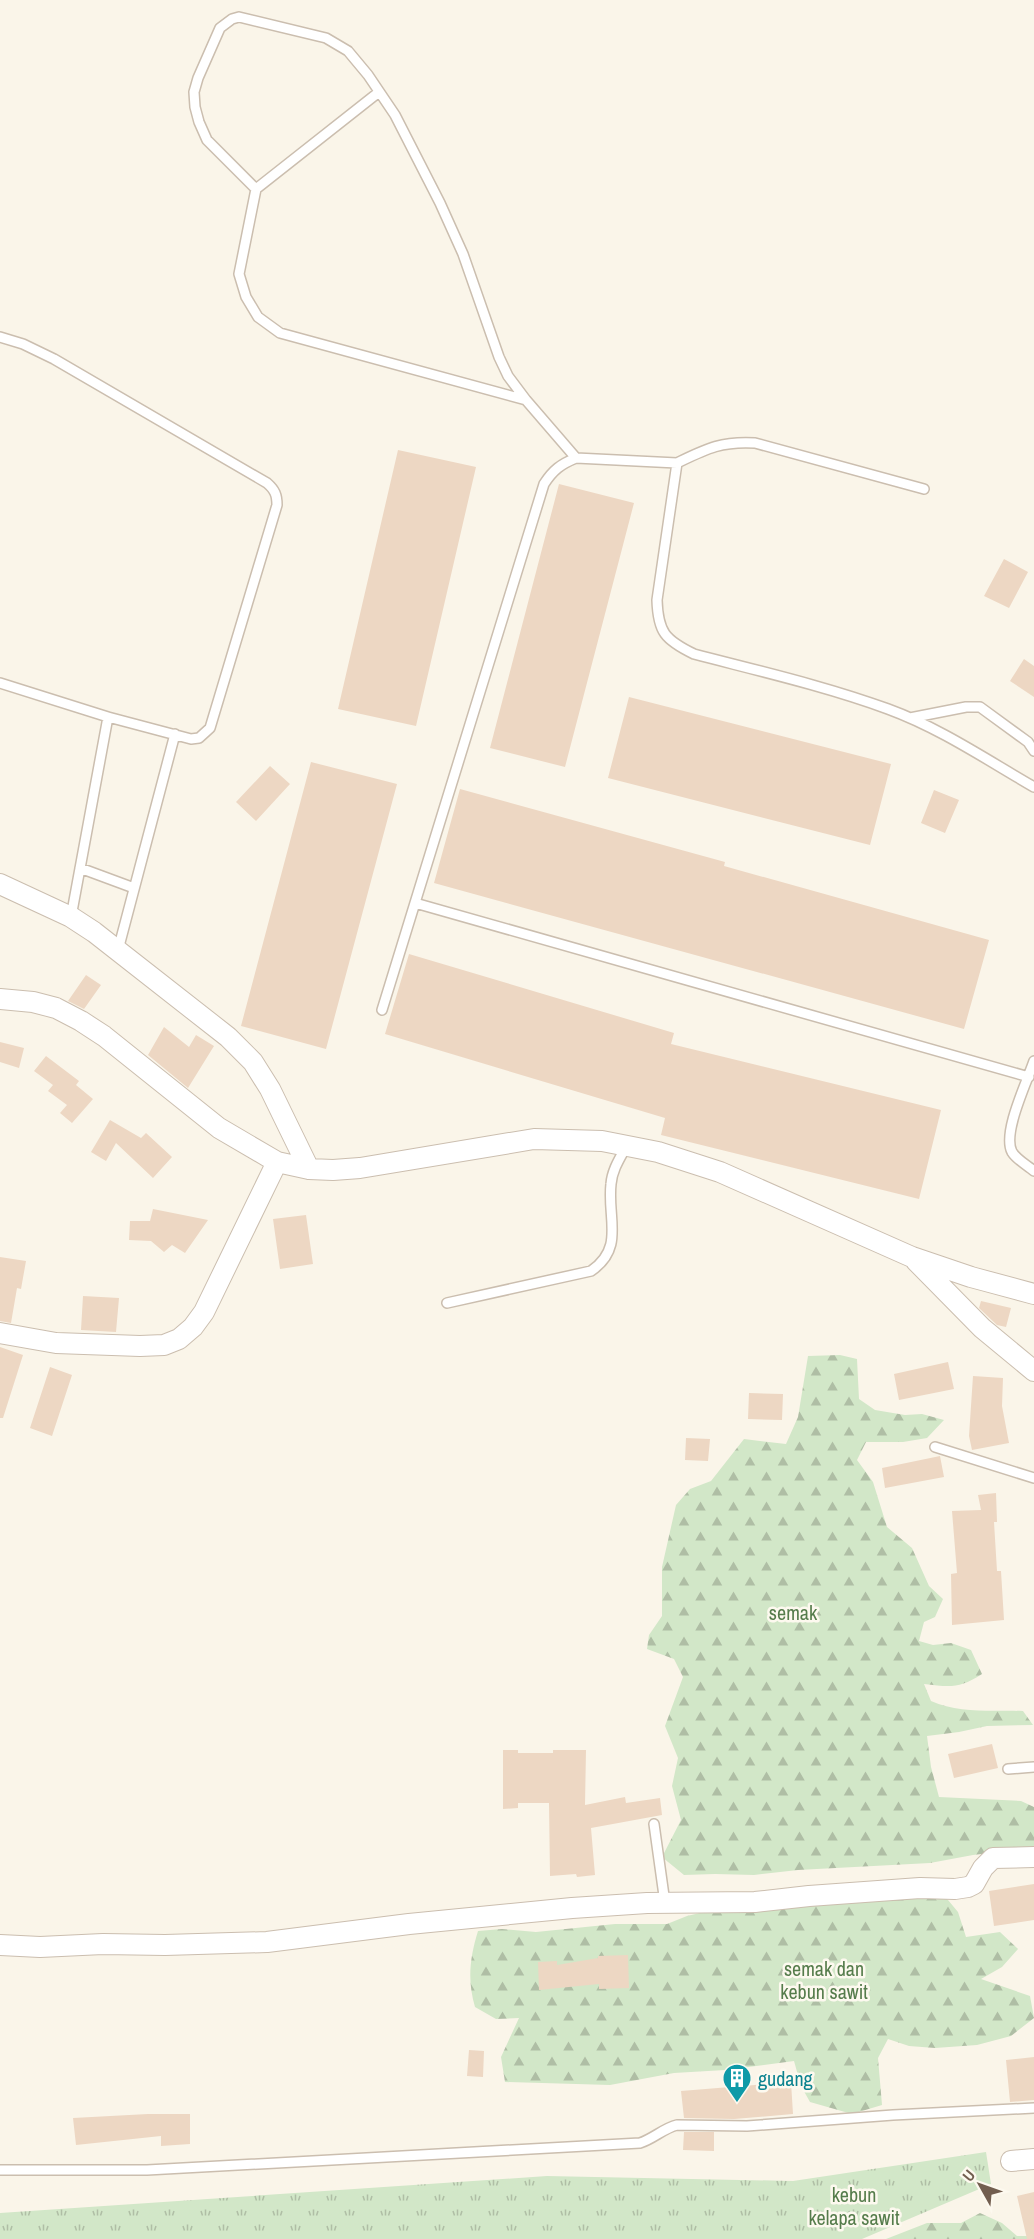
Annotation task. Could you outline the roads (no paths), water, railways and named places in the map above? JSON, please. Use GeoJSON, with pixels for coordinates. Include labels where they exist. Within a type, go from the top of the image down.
{"type":"FeatureCollection","features":[{"type":"Feature","properties":{"kind":"street"},"geometry":{"type":"LineString","coordinates":[[0,884],[71,917],[228,1037],[253,1062],[270,1089],[309,1169]]}},
{"type":"Feature","properties":{"kind":"street"},"geometry":{"type":"LineString","coordinates":[[0,999],[33,1002],[56,1008],[81,1021],[104,1036],[219,1128],[277,1162],[309,1169],[360,1168],[534,1139],[602,1141],[658,1152],[720,1172],[912,1257],[971,1277],[1032,1291]]}},
{"type":"Feature","properties":{"kind":"street"},"geometry":{"type":"LineString","coordinates":[[0,1333],[56,1343],[140,1346],[164,1345],[179,1339],[204,1312],[277,1162]]}},
{"type":"Feature","properties":{"kind":"street"},"geometry":{"type":"LineString","coordinates":[[912,1257],[982,1328],[1034,1371]]}},
{"type":"Feature","properties":{"kind":"street"},"geometry":{"type":"LineString","coordinates":[[0,1945],[40,1947],[267,1942],[467,1918],[665,1903],[755,1902],[903,1889],[955,1889],[974,1884],[983,1868],[993,1858],[1034,1857]]}},
{"type":"Feature","properties":{"kind":"street"},"geometry":{"type":"LineString","coordinates":[[1011,2161],[1034,2159]]}},
{"type":"Feature","properties":{"kind":"lane"},"geometry":{"type":"LineString","coordinates":[[256,189],[207,140],[195,107],[194,92],[198,78],[220,28],[226,22],[239,17],[326,38],[348,51],[395,115],[440,202],[463,254],[499,357],[508,376],[576,458]]}},
{"type":"Feature","properties":{"kind":"lane"},"geometry":{"type":"LineString","coordinates":[[379,92],[256,189],[239,274],[246,297],[258,317],[280,333],[526,400]]}},
{"type":"Feature","properties":{"kind":"lane"},"geometry":{"type":"LineString","coordinates":[[0,337],[40,351],[274,489],[277,497],[277,505],[210,728],[198,738],[108,717],[0,683]]}},
{"type":"Feature","properties":{"kind":"lane"},"geometry":{"type":"LineString","coordinates":[[382,1010],[544,484],[552,471],[576,458],[677,463],[712,446],[736,442],[755,443],[924,489]]}},
{"type":"Feature","properties":{"kind":"lane"},"geometry":{"type":"LineString","coordinates":[[677,463],[657,600],[657,619],[665,635],[676,645],[694,654],[889,709],[910,718],[1034,787]]}},
{"type":"Feature","properties":{"kind":"lane"},"geometry":{"type":"LineString","coordinates":[[910,718],[966,707],[980,707],[1028,742],[1034,751]]}},
{"type":"Feature","properties":{"kind":"lane"},"geometry":{"type":"LineString","coordinates":[[71,917],[108,717]]}},
{"type":"Feature","properties":{"kind":"lane"},"geometry":{"type":"LineString","coordinates":[[117,951],[175,734]]}},
{"type":"Feature","properties":{"kind":"lane"},"geometry":{"type":"LineString","coordinates":[[80,868],[134,888]]}},
{"type":"Feature","properties":{"kind":"lane"},"geometry":{"type":"LineString","coordinates":[[415,903],[1029,1077]]}},
{"type":"Feature","properties":{"kind":"lane"},"geometry":{"type":"LineString","coordinates":[[1034,1061],[1011,1128],[1009,1142],[1011,1151],[1017,1159],[1034,1170]]}},
{"type":"Feature","properties":{"kind":"lane"},"geometry":{"type":"LineString","coordinates":[[447,1303],[591,1271],[601,1265],[611,1246],[613,1230],[610,1187],[612,1175],[627,1146]]}},
{"type":"Feature","properties":{"kind":"lane"},"geometry":{"type":"LineString","coordinates":[[935,1447],[1034,1478]]}},
{"type":"Feature","properties":{"kind":"lane"},"geometry":{"type":"LineString","coordinates":[[1008,1768],[1034,1767]]}},
{"type":"Feature","properties":{"kind":"lane"},"geometry":{"type":"LineString","coordinates":[[654,1824],[665,1903]]}},
{"type":"Feature","properties":{"kind":"lane"},"geometry":{"type":"LineString","coordinates":[[0,2170],[147,2170],[640,2143],[677,2125],[747,2126],[893,2115],[1034,2108]]}},
{"type":"Feature","properties":{"kind":"place","name":"gudang"},"geometry":{"type":"Point","coordinates":[737,2104]}},
{"type":"Feature","properties":{"kind":"park label","name":"semak"},"geometry":{"type":"Point","coordinates":[793,1612]}},
{"type":"Feature","properties":{"kind":"park label","name":"semak dan kebun sawit"},"geometry":{"type":"Point","coordinates":[824,1980]}},
{"type":"Feature","properties":{"kind":"park label","name":"kebun kelapa sawit"},"geometry":{"type":"Point","coordinates":[854,2206]}}]}
